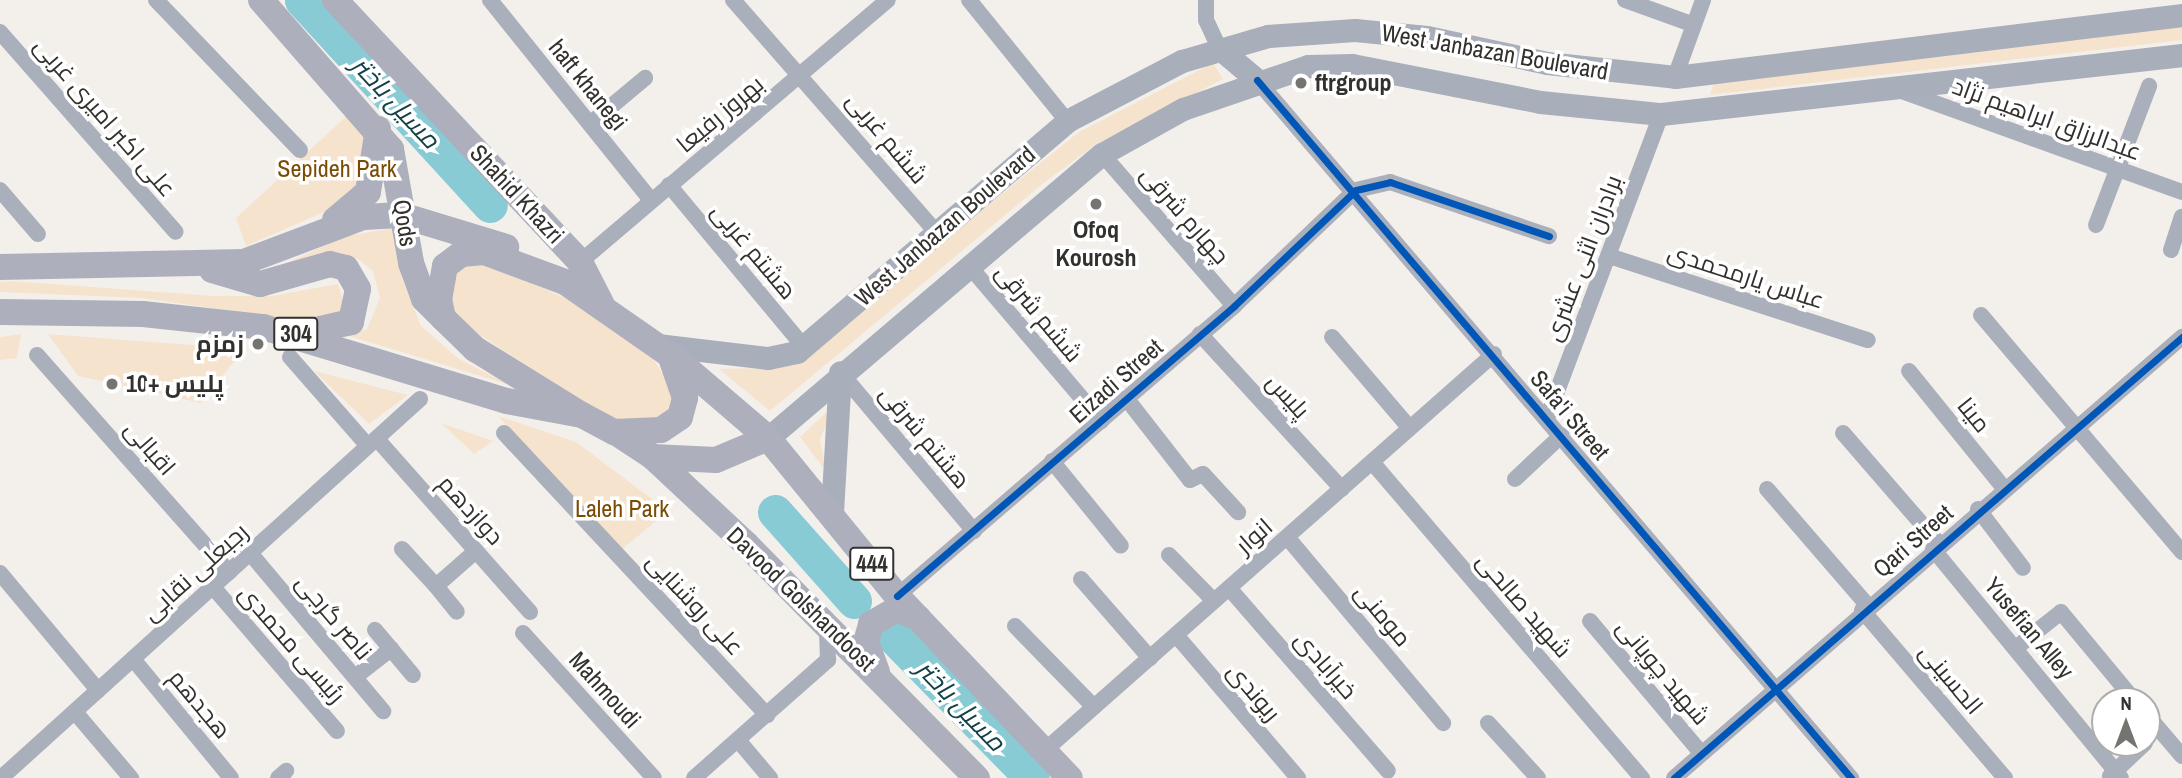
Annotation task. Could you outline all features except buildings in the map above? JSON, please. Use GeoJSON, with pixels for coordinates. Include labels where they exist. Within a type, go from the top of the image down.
{"type":"FeatureCollection","features":[{"type":"Feature","properties":{"kind":"main road","name":"Qods"},"geometry":{"type":"LineString","coordinates":[[261,0],[378,127],[398,174],[401,215],[424,299],[475,349],[582,415]]}},
{"type":"Feature","properties":{"kind":"main road","name":"Shahid Khazri"},"geometry":{"type":"LineString","coordinates":[[335,0],[580,262],[602,305]]}},
{"type":"Feature","properties":{"kind":"main road","name":"West Janbazan Boulevard"},"geometry":{"type":"LineString","coordinates":[[664,350],[768,358],[804,347],[1067,121],[1219,48],[1296,32],[1355,30],[1427,37],[1547,63],[1675,77],[2182,15]]}},
{"type":"Feature","properties":{"kind":"main road"},"geometry":{"type":"LineString","coordinates":[[1219,48],[1257,80]]}},
{"type":"Feature","properties":{"kind":"main road","name":"West Janbazan Boulevard"},"geometry":{"type":"LineString","coordinates":[[768,438],[841,372],[971,268],[1102,154],[1183,109],[1257,80],[1308,66],[1352,65],[1540,102],[1661,114],[2182,55]]}},
{"type":"Feature","properties":{"kind":"main road"},"geometry":{"type":"LineString","coordinates":[[1661,114],[1675,77]]}},
{"type":"Feature","properties":{"kind":"main road"},"geometry":{"type":"LineString","coordinates":[[323,229],[368,192],[376,170],[378,127]]}},
{"type":"Feature","properties":{"kind":"main road"},"geometry":{"type":"LineString","coordinates":[[0,267],[203,267],[244,262],[323,229],[363,217],[401,215],[497,241],[522,262],[602,305],[664,350],[685,398],[680,417],[661,430],[614,432]]}},
{"type":"Feature","properties":{"kind":"main road"},"geometry":{"type":"LineString","coordinates":[[443,318],[439,289],[451,259],[471,251],[522,262]]}},
{"type":"Feature","properties":{"kind":"main road"},"geometry":{"type":"LineString","coordinates":[[203,267],[260,284],[330,264],[354,279],[358,308],[351,322],[328,332],[263,327]]}},
{"type":"Feature","properties":{"kind":"main road","name":"304"},"geometry":{"type":"LineString","coordinates":[[0,312],[143,314],[263,327],[507,401],[582,415]]}},
{"type":"Feature","properties":{"kind":"main road","name":"444"},"geometry":{"type":"LineString","coordinates":[[664,350],[768,438],[832,512],[897,596],[1070,778]]}},
{"type":"Feature","properties":{"kind":"main road"},"geometry":{"type":"LineString","coordinates":[[832,512],[841,372]]}},
{"type":"Feature","properties":{"kind":"main road","name":"Davood Golshandoost"},"geometry":{"type":"LineString","coordinates":[[582,415],[653,457],[877,672],[977,778]]}},
{"type":"Feature","properties":{"kind":"main road"},"geometry":{"type":"LineString","coordinates":[[653,457],[716,460],[768,438]]}},
{"type":"Feature","properties":{"kind":"main road"},"geometry":{"type":"LineString","coordinates":[[877,672],[866,642],[871,624],[897,609],[919,619]]}},
{"type":"Feature","properties":{"kind":"street"},"geometry":{"type":"LineString","coordinates":[[156,0],[300,150]]}},
{"type":"Feature","properties":{"kind":"street","name":"haft khanegi"},"geometry":{"type":"LineString","coordinates":[[490,0],[651,200]]}},
{"type":"Feature","properties":{"kind":"street","name":"ششم غربی"},"geometry":{"type":"LineString","coordinates":[[733,0],[799,79],[815,86],[937,233]]}},
{"type":"Feature","properties":{"kind":"street"},"geometry":{"type":"LineString","coordinates":[[969,0],[1067,121]]}},
{"type":"Feature","properties":{"kind":"street"},"geometry":{"type":"LineString","coordinates":[[1206,0],[1206,20],[1219,48]]}},
{"type":"Feature","properties":{"kind":"street"},"geometry":{"type":"LineString","coordinates":[[1625,0],[1693,26]]}},
{"type":"Feature","properties":{"kind":"street"},"geometry":{"type":"LineString","coordinates":[[1675,77],[1703,0]]}},
{"type":"Feature","properties":{"kind":"street","name":"بهروز رفیعا"},"geometry":{"type":"LineString","coordinates":[[580,262],[799,79],[876,4]]}},
{"type":"Feature","properties":{"kind":"street","name":"علی اکبر امیری غربی"},"geometry":{"type":"LineString","coordinates":[[0,32],[176,232]]}},
{"type":"Feature","properties":{"kind":"street"},"geometry":{"type":"LineString","coordinates":[[590,124],[645,78]]}},
{"type":"Feature","properties":{"kind":"street","name":"Safa'i Street"},"geometry":{"type":"LineString","coordinates":[[1257,80],[1356,190],[1851,778]]}},
{"type":"Feature","properties":{"kind":"street"},"geometry":{"type":"LineString","coordinates":[[2096,225],[2149,86]]}},
{"type":"Feature","properties":{"kind":"street","name":"عبدالرزاق ابراهیم نژاد"},"geometry":{"type":"LineString","coordinates":[[1896,89],[2182,192]]}},
{"type":"Feature","properties":{"kind":"street","name":"برادران اثنی عشری"},"geometry":{"type":"LineString","coordinates":[[1547,418],[1661,114]]}},
{"type":"Feature","properties":{"kind":"street","name":"چهارم شرقی"},"geometry":{"type":"LineString","coordinates":[[1102,154],[1234,306]]}},
{"type":"Feature","properties":{"kind":"street"},"geometry":{"type":"LineString","coordinates":[[1356,190],[1391,182],[1549,236]]}},
{"type":"Feature","properties":{"kind":"street","name":"هشتم غربی"},"geometry":{"type":"LineString","coordinates":[[669,185],[804,347]]}},
{"type":"Feature","properties":{"kind":"street"},"geometry":{"type":"LineString","coordinates":[[0,190],[38,234]]}},
{"type":"Feature","properties":{"kind":"street","name":"Eizadi Street"},"geometry":{"type":"LineString","coordinates":[[897,596],[1234,306],[1356,190]]}},
{"type":"Feature","properties":{"kind":"street"},"geometry":{"type":"LineString","coordinates":[[2171,250],[2182,217]]}},
{"type":"Feature","properties":{"kind":"street","name":"عباس یارمحمدی"},"geometry":{"type":"LineString","coordinates":[[1609,256],[1868,340]]}},
{"type":"Feature","properties":{"kind":"street","name":"ششم شرقی"},"geometry":{"type":"LineString","coordinates":[[971,268],[1101,421]]}},
{"type":"Feature","properties":{"kind":"street"},"geometry":{"type":"LineString","coordinates":[[1981,315],[2078,425],[2182,552]]}},
{"type":"Feature","properties":{"kind":"street","name":"پلیس"},"geometry":{"type":"LineString","coordinates":[[1200,334],[1342,489]]}},
{"type":"Feature","properties":{"kind":"street"},"geometry":{"type":"LineString","coordinates":[[1332,337],[1409,427]]}},
{"type":"Feature","properties":{"kind":"street","name":"Qari Street"},"geometry":{"type":"LineString","coordinates":[[1674,778],[2003,487],[2182,337]]}},
{"type":"Feature","properties":{"kind":"street","name":"انوار"},"geometry":{"type":"LineString","coordinates":[[1044,751],[1494,354]]}},
{"type":"Feature","properties":{"kind":"street","name":"اقبالی"},"geometry":{"type":"LineString","coordinates":[[37,355],[229,572]]}},
{"type":"Feature","properties":{"kind":"street","name":"دوازدهم"},"geometry":{"type":"LineString","coordinates":[[290,357],[476,551],[530,612]]}},
{"type":"Feature","properties":{"kind":"street","name":"مینا"},"geometry":{"type":"LineString","coordinates":[[1909,371],[2003,487]]}},
{"type":"Feature","properties":{"kind":"street","name":"هشتم شرقی"},"geometry":{"type":"LineString","coordinates":[[841,372],[974,531]]}},
{"type":"Feature","properties":{"kind":"street"},"geometry":{"type":"LineString","coordinates":[[1126,398],[1190,480],[1203,474],[1238,512]]}},
{"type":"Feature","properties":{"kind":"street","name":"رجبعلی نقابی"},"geometry":{"type":"LineString","coordinates":[[1,778],[420,399]]}},
{"type":"Feature","properties":{"kind":"street","name":"علی روشنایی"},"geometry":{"type":"LineString","coordinates":[[504,433],[766,715]]}},
{"type":"Feature","properties":{"kind":"street","name":"Yusefian Alley"},"geometry":{"type":"LineString","coordinates":[[1843,433],[2017,647],[2115,776]]}},
{"type":"Feature","properties":{"kind":"street"},"geometry":{"type":"LineString","coordinates":[[1515,479],[1562,435]]}},
{"type":"Feature","properties":{"kind":"street"},"geometry":{"type":"LineString","coordinates":[[1052,461],[1121,546]]}},
{"type":"Feature","properties":{"kind":"street","name":"شهید صالحی"},"geometry":{"type":"LineString","coordinates":[[1372,462],[1642,778]]}},
{"type":"Feature","properties":{"kind":"street","name":"الحسینی"},"geometry":{"type":"LineString","coordinates":[[1767,489],[2005,778]]}},
{"type":"Feature","properties":{"kind":"street"},"geometry":{"type":"LineString","coordinates":[[1978,509],[2023,568]]}},
{"type":"Feature","properties":{"kind":"street","name":"مومنی"},"geometry":{"type":"LineString","coordinates":[[1287,537],[1443,723]]}},
{"type":"Feature","properties":{"kind":"street"},"geometry":{"type":"LineString","coordinates":[[402,549],[457,612]]}},
{"type":"Feature","properties":{"kind":"street"},"geometry":{"type":"LineString","coordinates":[[436,586],[476,551]]}},
{"type":"Feature","properties":{"kind":"street","name":"ناصر گرجی"},"geometry":{"type":"LineString","coordinates":[[250,553],[383,711]]}},
{"type":"Feature","properties":{"kind":"street"},"geometry":{"type":"LineString","coordinates":[[1169,555],[1214,601]]}},
{"type":"Feature","properties":{"kind":"street"},"geometry":{"type":"LineString","coordinates":[[0,573],[98,690]]}},
{"type":"Feature","properties":{"kind":"street"},"geometry":{"type":"LineString","coordinates":[[1081,579],[1150,658]]}},
{"type":"Feature","properties":{"kind":"street","name":"رئیسی محمدی"},"geometry":{"type":"LineString","coordinates":[[213,587],[337,731]]}},
{"type":"Feature","properties":{"kind":"street","name":"خیرآبادی"},"geometry":{"type":"LineString","coordinates":[[1229,589],[1388,771]]}},
{"type":"Feature","properties":{"kind":"street"},"geometry":{"type":"LineString","coordinates":[[694,778],[828,660],[827,630],[805,605]]}},
{"type":"Feature","properties":{"kind":"street"},"geometry":{"type":"LineString","coordinates":[[2017,647],[2061,612],[2123,687]]}},
{"type":"Feature","properties":{"kind":"street","name":"شهید چوپانی"},"geometry":{"type":"LineString","coordinates":[[1590,621],[1701,753]]}},
{"type":"Feature","properties":{"kind":"street"},"geometry":{"type":"LineString","coordinates":[[1015,626],[1094,707]]}},
{"type":"Feature","properties":{"kind":"street"},"geometry":{"type":"LineString","coordinates":[[375,630],[413,675]]}},
{"type":"Feature","properties":{"kind":"street","name":"Mahmoudi"},"geometry":{"type":"LineString","coordinates":[[523,632],[654,778]]}},
{"type":"Feature","properties":{"kind":"street","name":"ریوندی"},"geometry":{"type":"LineString","coordinates":[[1176,635],[1298,778]]}},
{"type":"Feature","properties":{"kind":"street"},"geometry":{"type":"LineString","coordinates":[[355,677],[391,649]]}},
{"type":"Feature","properties":{"kind":"street","name":"هجدهم"},"geometry":{"type":"LineString","coordinates":[[133,659],[231,778]]}},
{"type":"Feature","properties":{"kind":"street"},"geometry":{"type":"LineString","coordinates":[[75,712],[131,778]]}},
{"type":"Feature","properties":{"kind":"street"},"geometry":{"type":"LineString","coordinates":[[1488,723],[1538,778]]}},
{"type":"Feature","properties":{"kind":"street"},"geometry":{"type":"LineString","coordinates":[[2161,731],[2182,755]]}},
{"type":"Feature","properties":{"kind":"street"},"geometry":{"type":"LineString","coordinates":[[738,740],[770,778]]}},
{"type":"Feature","properties":{"kind":"street"},"geometry":{"type":"LineString","coordinates":[[2115,776],[2132,757]]}},
{"type":"Feature","properties":{"kind":"green space"},"geometry":{"type":"Polygon","coordinates":[[[2182,26],[2182,40],[1710,95],[1714,83],[2182,26]]]}},
{"type":"Feature","properties":{"kind":"green space"},"geometry":{"type":"Polygon","coordinates":[[[1213,63],[1223,79],[1095,145],[1041,185],[770,411],[719,369],[767,368],[851,315],[1079,132],[1213,63]]]}},
{"type":"Feature","properties":{"kind":"green space","name":"Sepideh Park"},"geometry":{"type":"Polygon","coordinates":[[[352,111],[368,139],[371,170],[338,206],[246,246],[236,218],[352,111]]]}},
{"type":"Feature","properties":{"kind":"green space"},"geometry":{"type":"Polygon","coordinates":[[[396,228],[402,279],[421,326],[459,359],[510,385],[346,335],[367,329],[380,298],[373,271],[358,259],[323,252],[273,269],[346,236],[396,228]]]}},
{"type":"Feature","properties":{"kind":"green space"},"geometry":{"type":"Polygon","coordinates":[[[479,260],[574,302],[649,352],[675,394],[671,416],[631,424],[605,416],[457,320],[448,282],[457,266],[479,260]]]}},
{"type":"Feature","properties":{"kind":"green space"},"geometry":{"type":"Polygon","coordinates":[[[0,282],[214,296],[272,296],[338,284],[346,311],[303,321],[141,298],[0,292],[0,282]]]}},
{"type":"Feature","properties":{"kind":"green space"},"geometry":{"type":"Polygon","coordinates":[[[21,334],[17,358],[0,360],[0,337],[21,334]]]}},
{"type":"Feature","properties":{"kind":"green space"},"geometry":{"type":"Polygon","coordinates":[[[48,334],[244,349],[201,403],[78,376],[48,334]]]}},
{"type":"Feature","properties":{"kind":"green space"},"geometry":{"type":"Polygon","coordinates":[[[314,371],[408,395],[369,424],[314,371]]]}},
{"type":"Feature","properties":{"kind":"green space"},"geometry":{"type":"Polygon","coordinates":[[[834,405],[820,440],[827,473],[800,437],[834,405]]]}},
{"type":"Feature","properties":{"kind":"green space","name":"Laleh Park"},"geometry":{"type":"Polygon","coordinates":[[[498,416],[576,442],[668,511],[620,551],[498,416]]]}},
{"type":"Feature","properties":{"kind":"green space"},"geometry":{"type":"Polygon","coordinates":[[[441,423],[493,441],[474,454],[441,423]]]}},
{"type":"Feature","properties":{"kind":"waterway","name":"مسیل باختر"},"geometry":{"type":"LineString","coordinates":[[302,0],[490,205]]}},
{"type":"Feature","properties":{"kind":"waterway","name":"مسیل باختر"},"geometry":{"type":"LineString","coordinates":[[775,512],[854,601]]}},
{"type":"Feature","properties":{"kind":"waterway","name":"مسیل باختر"},"geometry":{"type":"LineString","coordinates":[[889,632],[1032,778]]}},
{"type":"Feature","properties":{"kind":"cycle path"},"geometry":{"type":"LineString","coordinates":[[1257,80],[1851,778]]}},
{"type":"Feature","properties":{"kind":"cycle path"},"geometry":{"type":"LineString","coordinates":[[897,596],[1234,306],[1356,190],[1390,182],[1549,236]]}},
{"type":"Feature","properties":{"kind":"cycle path"},"geometry":{"type":"LineString","coordinates":[[1674,778],[2182,337]]}},
{"type":"Feature","properties":{"kind":"place","name":"ftrgroup"},"geometry":{"type":"Point","coordinates":[1301,83]}},
{"type":"Feature","properties":{"kind":"place","name":"Ofoq Kourosh"},"geometry":{"type":"Point","coordinates":[1096,204]}},
{"type":"Feature","properties":{"kind":"place","name":"زمزم"},"geometry":{"type":"Point","coordinates":[258,344]}},
{"type":"Feature","properties":{"kind":"place","name":"پلیس +10"},"geometry":{"type":"Point","coordinates":[112,384]}}]}
